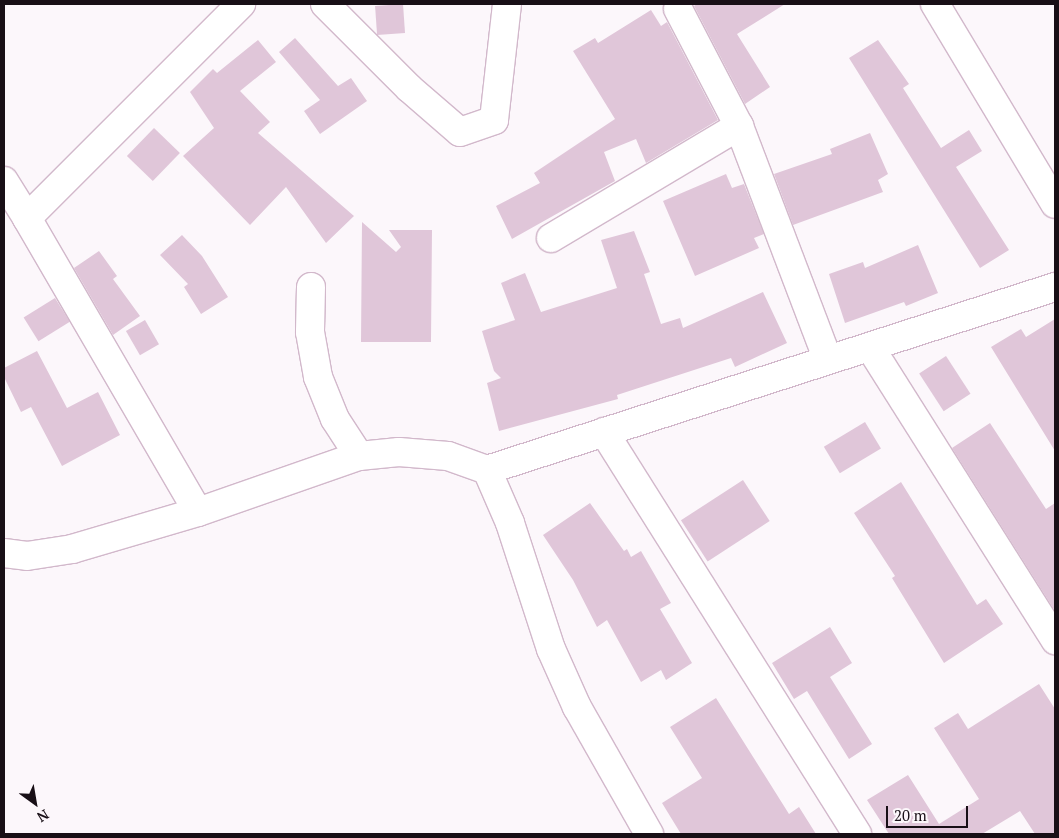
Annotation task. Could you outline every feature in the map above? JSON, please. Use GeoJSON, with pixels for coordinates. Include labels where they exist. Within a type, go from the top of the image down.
{"type":"FeatureCollection","features":[{"type":"Feature","properties":{"kind":"street"},"geometry":{"type":"LineString","coordinates":[[27,218],[240,4]]}},
{"type":"Feature","properties":{"kind":"street"},"geometry":{"type":"LineString","coordinates":[[325,4],[409,88],[460,132],[494,120],[507,4]]}},
{"type":"Feature","properties":{"kind":"street"},"geometry":{"type":"LineString","coordinates":[[936,4],[1055,204]]}},
{"type":"Feature","properties":{"kind":"street"},"geometry":{"type":"LineString","coordinates":[[678,9],[739,126],[828,360]]}},
{"type":"Feature","properties":{"kind":"street"},"geometry":{"type":"LineString","coordinates":[[552,238],[739,126]]}},
{"type":"Feature","properties":{"kind":"street"},"geometry":{"type":"LineString","coordinates":[[4,181],[198,512]]}},
{"type":"Feature","properties":{"kind":"street"},"geometry":{"type":"LineString","coordinates":[[311,287],[310,332],[318,376],[335,419],[359,456]]}},
{"type":"Feature","properties":{"kind":"street"},"geometry":{"type":"LineString","coordinates":[[4,553],[27,556],[72,549],[198,512],[359,456],[399,452],[448,456],[487,470],[1055,287]]}},
{"type":"Feature","properties":{"kind":"street"},"geometry":{"type":"LineString","coordinates":[[870,346],[1055,640]]}},
{"type":"Feature","properties":{"kind":"street"},"geometry":{"type":"LineString","coordinates":[[604,432],[857,834]]}},
{"type":"Feature","properties":{"kind":"street"},"geometry":{"type":"LineString","coordinates":[[487,470],[510,523],[551,649],[577,706],[649,834]]}},
{"type":"Feature","properties":{"kind":"building"},"geometry":{"type":"Polygon","coordinates":[[[403,4],[405,33],[377,35],[375,6],[403,4]]]}},
{"type":"Feature","properties":{"kind":"building"},"geometry":{"type":"Polygon","coordinates":[[[697,4],[785,4],[737,34],[770,87],[745,104],[694,6],[697,4]]]}},
{"type":"Feature","properties":{"kind":"building"},"geometry":{"type":"Polygon","coordinates":[[[651,10],[661,26],[667,22],[718,120],[646,163],[636,139],[604,152],[615,181],[512,239],[496,206],[540,183],[534,173],[615,119],[573,51],[595,38],[598,43],[651,10]]]}},
{"type":"Feature","properties":{"kind":"building"},"geometry":{"type":"Polygon","coordinates":[[[295,38],[338,86],[351,78],[367,101],[320,134],[304,111],[320,100],[279,52],[295,38]]]}},
{"type":"Feature","properties":{"kind":"building"},"geometry":{"type":"Polygon","coordinates":[[[258,40],[276,62],[240,91],[270,122],[258,133],[354,216],[326,243],[286,187],[250,225],[183,156],[214,128],[190,92],[213,69],[217,73],[258,40]]]}},
{"type":"Feature","properties":{"kind":"building"},"geometry":{"type":"Polygon","coordinates":[[[878,40],[909,84],[903,88],[941,148],[969,130],[982,151],[956,167],[1009,250],[980,268],[849,58],[878,40]]]}},
{"type":"Feature","properties":{"kind":"building"},"geometry":{"type":"Polygon","coordinates":[[[154,128],[180,153],[153,181],[127,156],[154,128]]]}},
{"type":"Feature","properties":{"kind":"building"},"geometry":{"type":"Polygon","coordinates":[[[870,133],[888,174],[878,180],[883,192],[793,225],[774,174],[832,154],[830,149],[870,133]]]}},
{"type":"Feature","properties":{"kind":"building"},"geometry":{"type":"Polygon","coordinates":[[[726,174],[732,188],[744,184],[764,234],[754,238],[759,248],[695,276],[663,201],[726,174]]]}},
{"type":"Feature","properties":{"kind":"building"},"geometry":{"type":"Polygon","coordinates":[[[362,222],[396,252],[401,247],[389,230],[432,230],[431,342],[361,342],[362,222]]]}},
{"type":"Feature","properties":{"kind":"building"},"geometry":{"type":"Polygon","coordinates":[[[634,231],[650,272],[644,274],[661,324],[680,318],[683,328],[763,292],[787,343],[735,367],[731,358],[617,395],[618,399],[499,431],[487,383],[501,378],[494,371],[482,331],[515,320],[501,283],[525,273],[541,312],[617,288],[601,240],[634,231]]]}},
{"type":"Feature","properties":{"kind":"building"},"geometry":{"type":"Polygon","coordinates":[[[182,235],[202,256],[228,297],[201,314],[184,287],[188,284],[160,255],[182,235]]]}},
{"type":"Feature","properties":{"kind":"building"},"geometry":{"type":"Polygon","coordinates":[[[918,245],[938,293],[906,306],[904,302],[845,323],[829,274],[863,262],[865,268],[918,245]]]}},
{"type":"Feature","properties":{"kind":"building"},"geometry":{"type":"Polygon","coordinates":[[[99,251],[117,276],[113,279],[140,316],[113,335],[74,268],[99,251]]]}},
{"type":"Feature","properties":{"kind":"building"},"geometry":{"type":"Polygon","coordinates":[[[55,298],[70,322],[38,341],[24,318],[55,298]]]}},
{"type":"Feature","properties":{"kind":"building"},"geometry":{"type":"Polygon","coordinates":[[[1055,319],[1055,451],[991,347],[1021,329],[1026,337],[1055,319]]]}},
{"type":"Feature","properties":{"kind":"building"},"geometry":{"type":"Polygon","coordinates":[[[145,320],[159,344],[140,355],[126,331],[145,320]]]}},
{"type":"Feature","properties":{"kind":"building"},"geometry":{"type":"Polygon","coordinates":[[[37,351],[67,408],[98,392],[120,435],[62,466],[31,407],[21,412],[4,377],[4,368],[37,351]]]}},
{"type":"Feature","properties":{"kind":"building"},"geometry":{"type":"Polygon","coordinates":[[[946,356],[971,394],[944,411],[919,373],[946,356]]]}},
{"type":"Feature","properties":{"kind":"building"},"geometry":{"type":"Polygon","coordinates":[[[865,422],[881,449],[840,473],[824,447],[865,422]]]}},
{"type":"Feature","properties":{"kind":"building"},"geometry":{"type":"Polygon","coordinates":[[[990,423],[1046,509],[1055,503],[1055,611],[952,448],[990,423]]]}},
{"type":"Feature","properties":{"kind":"building"},"geometry":{"type":"Polygon","coordinates":[[[743,480],[770,521],[708,561],[681,520],[743,480]]]}},
{"type":"Feature","properties":{"kind":"building"},"geometry":{"type":"Polygon","coordinates":[[[901,482],[977,605],[986,599],[1003,624],[944,663],[892,578],[895,576],[854,513],[901,482]]]}},
{"type":"Feature","properties":{"kind":"building"},"geometry":{"type":"Polygon","coordinates":[[[590,503],[624,551],[627,549],[631,557],[641,551],[671,603],[660,609],[692,663],[666,680],[661,670],[641,682],[607,620],[597,627],[573,580],[543,535],[590,503]]]}},
{"type":"Feature","properties":{"kind":"building"},"geometry":{"type":"Polygon","coordinates":[[[830,627],[852,663],[830,677],[872,744],[849,759],[807,691],[794,699],[772,663],[830,627]]]}},
{"type":"Feature","properties":{"kind":"building"},"geometry":{"type":"Polygon","coordinates":[[[1039,684],[1055,709],[1055,834],[1035,834],[1020,811],[982,834],[889,834],[867,800],[908,775],[939,824],[979,799],[934,728],[958,713],[968,729],[1039,684]]]}},
{"type":"Feature","properties":{"kind":"building"},"geometry":{"type":"Polygon","coordinates":[[[716,698],[789,814],[799,807],[816,834],[681,834],[662,803],[702,778],[670,727],[716,698]]]}}]}
